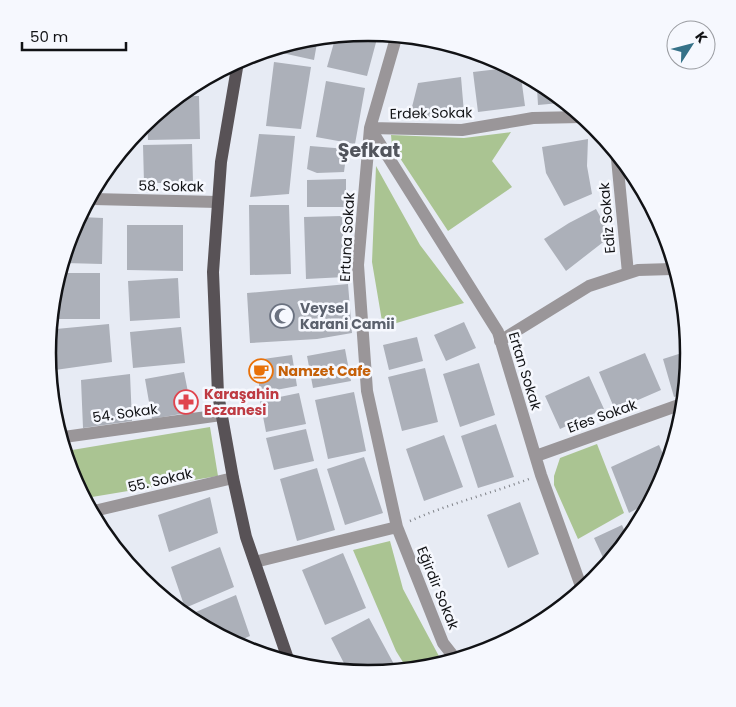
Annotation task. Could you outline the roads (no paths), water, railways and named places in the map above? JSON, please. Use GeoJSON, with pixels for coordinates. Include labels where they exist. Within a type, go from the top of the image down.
{"type":"FeatureCollection","features":[{"type":"Feature","properties":{"kind":"main road"},"geometry":{"type":"LineString","coordinates":[[237,70],[221,162],[218,202],[214,272],[218,394],[232,478],[246,537],[287,655]]}},
{"type":"Feature","properties":{"kind":"street","name":"Ertuna Sokak"},"geometry":{"type":"LineString","coordinates":[[395,43],[370,128],[358,275],[367,391],[397,527]]}},
{"type":"Feature","properties":{"kind":"street","name":"Erdek Sokak"},"geometry":{"type":"LineString","coordinates":[[370,128],[462,130],[533,118],[572,117]]}},
{"type":"Feature","properties":{"kind":"street","name":"Ertan Sokak"},"geometry":{"type":"LineString","coordinates":[[370,128],[498,332],[541,475],[580,583]]}},
{"type":"Feature","properties":{"kind":"street","name":"Ediz Sokak"},"geometry":{"type":"LineString","coordinates":[[618,165],[628,273]]}},
{"type":"Feature","properties":{"kind":"street","name":"58. Sokak"},"geometry":{"type":"LineString","coordinates":[[97,199],[218,202]]}},
{"type":"Feature","properties":{"kind":"street"},"geometry":{"type":"LineString","coordinates":[[500,341],[589,286],[638,270],[669,269]]}},
{"type":"Feature","properties":{"kind":"street","name":"Efes Sokak"},"geometry":{"type":"LineString","coordinates":[[536,456],[676,406]]}},
{"type":"Feature","properties":{"kind":"street","name":"54. Sokak"},"geometry":{"type":"LineString","coordinates":[[67,437],[221,414]]}},
{"type":"Feature","properties":{"kind":"street","name":"55. Sokak"},"geometry":{"type":"LineString","coordinates":[[98,510],[232,478]]}},
{"type":"Feature","properties":{"kind":"street"},"geometry":{"type":"LineString","coordinates":[[255,562],[397,527]]}},
{"type":"Feature","properties":{"kind":"street","name":"Eğirdir Sokak"},"geometry":{"type":"LineString","coordinates":[[397,527],[444,643],[452,654]]}},
{"type":"Feature","properties":{"kind":"place","name":"Veysel Karani Camii"},"geometry":{"type":"Point","coordinates":[282,316]}},
{"type":"Feature","properties":{"kind":"place","name":"Namzet Cafe"},"geometry":{"type":"Point","coordinates":[261,371]}},
{"type":"Feature","properties":{"kind":"place","name":"Karaşahin Eczanesi"},"geometry":{"type":"Point","coordinates":[186,402]}},
{"type":"Feature","properties":{"kind":"district","name":"Şefkat"},"geometry":{"type":"Point","coordinates":[369,150]}}]}
